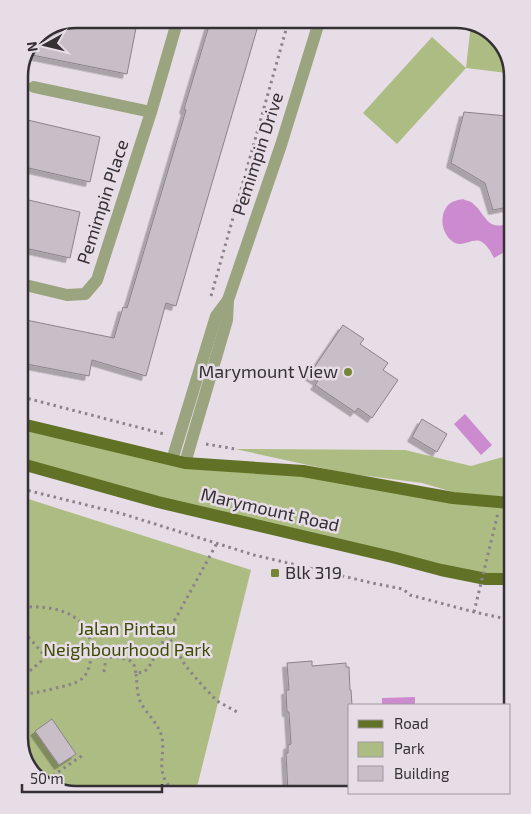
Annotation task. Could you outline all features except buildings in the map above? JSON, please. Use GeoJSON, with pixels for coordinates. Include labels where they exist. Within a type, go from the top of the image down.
{"type":"FeatureCollection","features":[{"type":"Feature","properties":{"kind":"main road","name":"Marymount Road"},"geometry":{"type":"LineString","coordinates":[[28,425],[185,463],[303,471],[454,498],[504,502]]}},
{"type":"Feature","properties":{"kind":"main road","name":"Marymount Road"},"geometry":{"type":"LineString","coordinates":[[28,466],[158,502],[441,570],[486,579],[504,579]]}},
{"type":"Feature","properties":{"kind":"street","name":"Pemimpin Place"},"geometry":{"type":"LineString","coordinates":[[28,286],[67,294],[85,294],[97,280],[151,112],[175,28]]}},
{"type":"Feature","properties":{"kind":"street","name":"Pemimpin Drive"},"geometry":{"type":"LineString","coordinates":[[185,463],[185,439],[216,316],[228,300],[281,145],[317,28]]}},
{"type":"Feature","properties":{"kind":"street"},"geometry":{"type":"LineString","coordinates":[[34,87],[151,112]]}},
{"type":"Feature","properties":{"kind":"street","name":"Pemimpin Drive"},"geometry":{"type":"LineString","coordinates":[[172,460],[185,439]]}},
{"type":"Feature","properties":{"kind":"path"},"geometry":{"type":"LineString","coordinates":[[211,296],[287,28]]}},
{"type":"Feature","properties":{"kind":"path"},"geometry":{"type":"LineString","coordinates":[[28,399],[185,439],[239,450]]}},
{"type":"Feature","properties":{"kind":"path"},"geometry":{"type":"LineString","coordinates":[[28,491],[123,514],[254,555],[403,589],[410,595],[504,618]]}},
{"type":"Feature","properties":{"kind":"path"},"geometry":{"type":"LineString","coordinates":[[474,612],[498,512]]}},
{"type":"Feature","properties":{"kind":"path"},"geometry":{"type":"LineString","coordinates":[[136,674],[149,667],[217,543]]}},
{"type":"Feature","properties":{"kind":"path"},"geometry":{"type":"LineString","coordinates":[[28,607],[48,607],[74,616],[82,622],[91,642],[91,657],[88,671],[76,684],[28,693]]}},
{"type":"Feature","properties":{"kind":"path"},"geometry":{"type":"LineString","coordinates":[[167,634],[185,665],[201,684],[217,701],[239,712]]}},
{"type":"Feature","properties":{"kind":"path"},"geometry":{"type":"LineString","coordinates":[[28,637],[46,657],[28,673]]}},
{"type":"Feature","properties":{"kind":"path"},"geometry":{"type":"LineString","coordinates":[[91,657],[123,659],[135,666],[140,700],[145,710],[160,729],[163,747],[162,774],[170,786]]}},
{"type":"Feature","properties":{"kind":"path"},"geometry":{"type":"LineString","coordinates":[[104,672],[106,658]]}},
{"type":"Feature","properties":{"kind":"path"},"geometry":{"type":"LineString","coordinates":[[49,778],[83,755]]}},
{"type":"Feature","properties":{"kind":"green space"},"geometry":{"type":"Polygon","coordinates":[[[470,30],[477,32],[494,46],[500,57],[504,73],[466,68],[470,30]]]}},
{"type":"Feature","properties":{"kind":"green space"},"geometry":{"type":"Polygon","coordinates":[[[432,37],[466,68],[397,144],[363,113],[432,37]]]}},
{"type":"Feature","properties":{"kind":"green space"},"geometry":{"type":"Polygon","coordinates":[[[28,425],[185,463],[303,471],[477,499],[422,483],[345,473],[235,449],[405,450],[471,466],[504,457],[504,579],[486,579],[28,465],[28,425]]]}},
{"type":"Feature","properties":{"kind":"green space","name":"Jalan Pintau Neighbourhood Park"},"geometry":{"type":"Polygon","coordinates":[[[28,499],[251,570],[197,786],[66,786],[54,782],[39,770],[31,757],[28,745],[28,499]]]}},
{"type":"Feature","properties":{"kind":"shaded area"},"geometry":{"type":"Polygon","coordinates":[[[463,199],[470,202],[476,206],[490,223],[495,225],[504,224],[504,252],[494,258],[482,242],[475,241],[459,244],[447,236],[443,226],[443,215],[448,205],[463,199]]]}},
{"type":"Feature","properties":{"kind":"shaded area"},"geometry":{"type":"Polygon","coordinates":[[[465,414],[492,445],[481,455],[454,424],[465,414]]]}},
{"type":"Feature","properties":{"kind":"shaded area"},"geometry":{"type":"Polygon","coordinates":[[[415,697],[415,704],[382,704],[382,698],[415,697]]]}},
{"type":"Feature","properties":{"kind":"place","name":"Marymount View"},"geometry":{"type":"Point","coordinates":[348,372]}},
{"type":"Feature","properties":{"kind":"place","name":"Blk 319"},"geometry":{"type":"Point","coordinates":[275,573]}}]}
